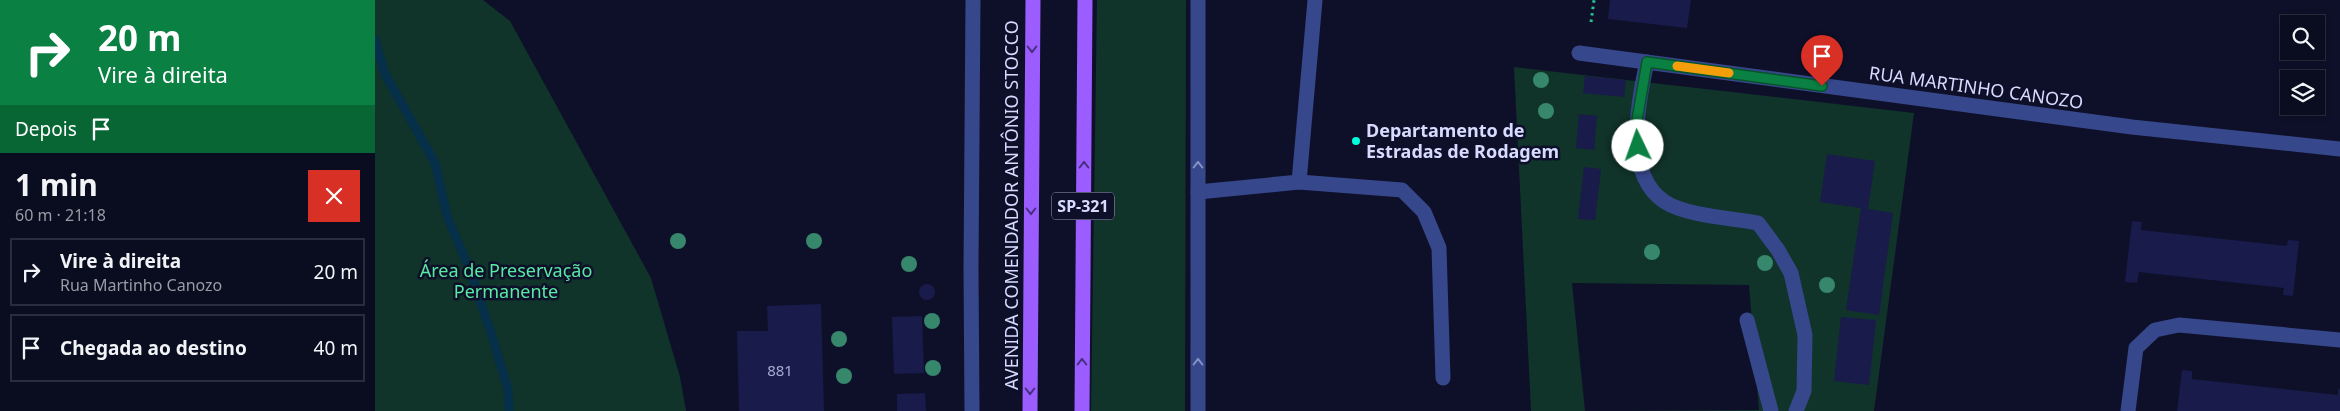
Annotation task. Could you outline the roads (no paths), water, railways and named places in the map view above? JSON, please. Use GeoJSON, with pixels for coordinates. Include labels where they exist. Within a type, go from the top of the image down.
{"type":"FeatureCollection","features":[{"type":"Feature","properties":{"kind":"main road","name":"AVENIDA COMENDADOR ANTÔNIO STOCCO"},"geometry":{"type":"LineString","coordinates":[[1030,411],[1033,0]]}},
{"type":"Feature","properties":{"kind":"main road","name":"SP-321"},"geometry":{"type":"LineString","coordinates":[[1082,411],[1085,0]]}},
{"type":"Feature","properties":{"kind":"street"},"geometry":{"type":"LineString","coordinates":[[972,411],[973,0]]}},
{"type":"Feature","properties":{"kind":"street"},"geometry":{"type":"LineString","coordinates":[[1198,411],[1199,0]]}},
{"type":"Feature","properties":{"kind":"street"},"geometry":{"type":"LineString","coordinates":[[1299,182],[1315,0]]}},
{"type":"Feature","properties":{"kind":"street","name":"RUA MARTINHO CANOZO"},"geometry":{"type":"LineString","coordinates":[[1579,53],[2132,128],[2340,149]]}},
{"type":"Feature","properties":{"kind":"street"},"geometry":{"type":"LineString","coordinates":[[1647,62],[1637,120],[1638,146],[1644,175],[1652,189],[1665,202],[1688,210],[1758,223],[1778,250],[1791,273],[1805,335],[1804,391],[1796,411]]}},
{"type":"Feature","properties":{"kind":"street"},"geometry":{"type":"LineString","coordinates":[[1198,192],[1299,182],[1402,190],[1424,212],[1439,248],[1443,378]]}},
{"type":"Feature","properties":{"kind":"street"},"geometry":{"type":"LineString","coordinates":[[1747,320],[1771,411]]}},
{"type":"Feature","properties":{"kind":"street"},"geometry":{"type":"LineString","coordinates":[[2129,411],[2136,348],[2155,330],[2179,325],[2340,340]]}},
{"type":"Feature","properties":{"kind":"waterway"},"geometry":{"type":"LineString","coordinates":[[375,40],[385,74],[435,163],[447,216],[469,268],[508,389],[509,411]]}},
{"type":"Feature","properties":{"kind":"place","name":"Departamento de Estradas de Rodagem"},"geometry":{"type":"Point","coordinates":[1356,141]}},
{"type":"Feature","properties":{"kind":"park label","name":"Área de Preservação Permanente"},"geometry":{"type":"Point","coordinates":[506,281]}}]}
